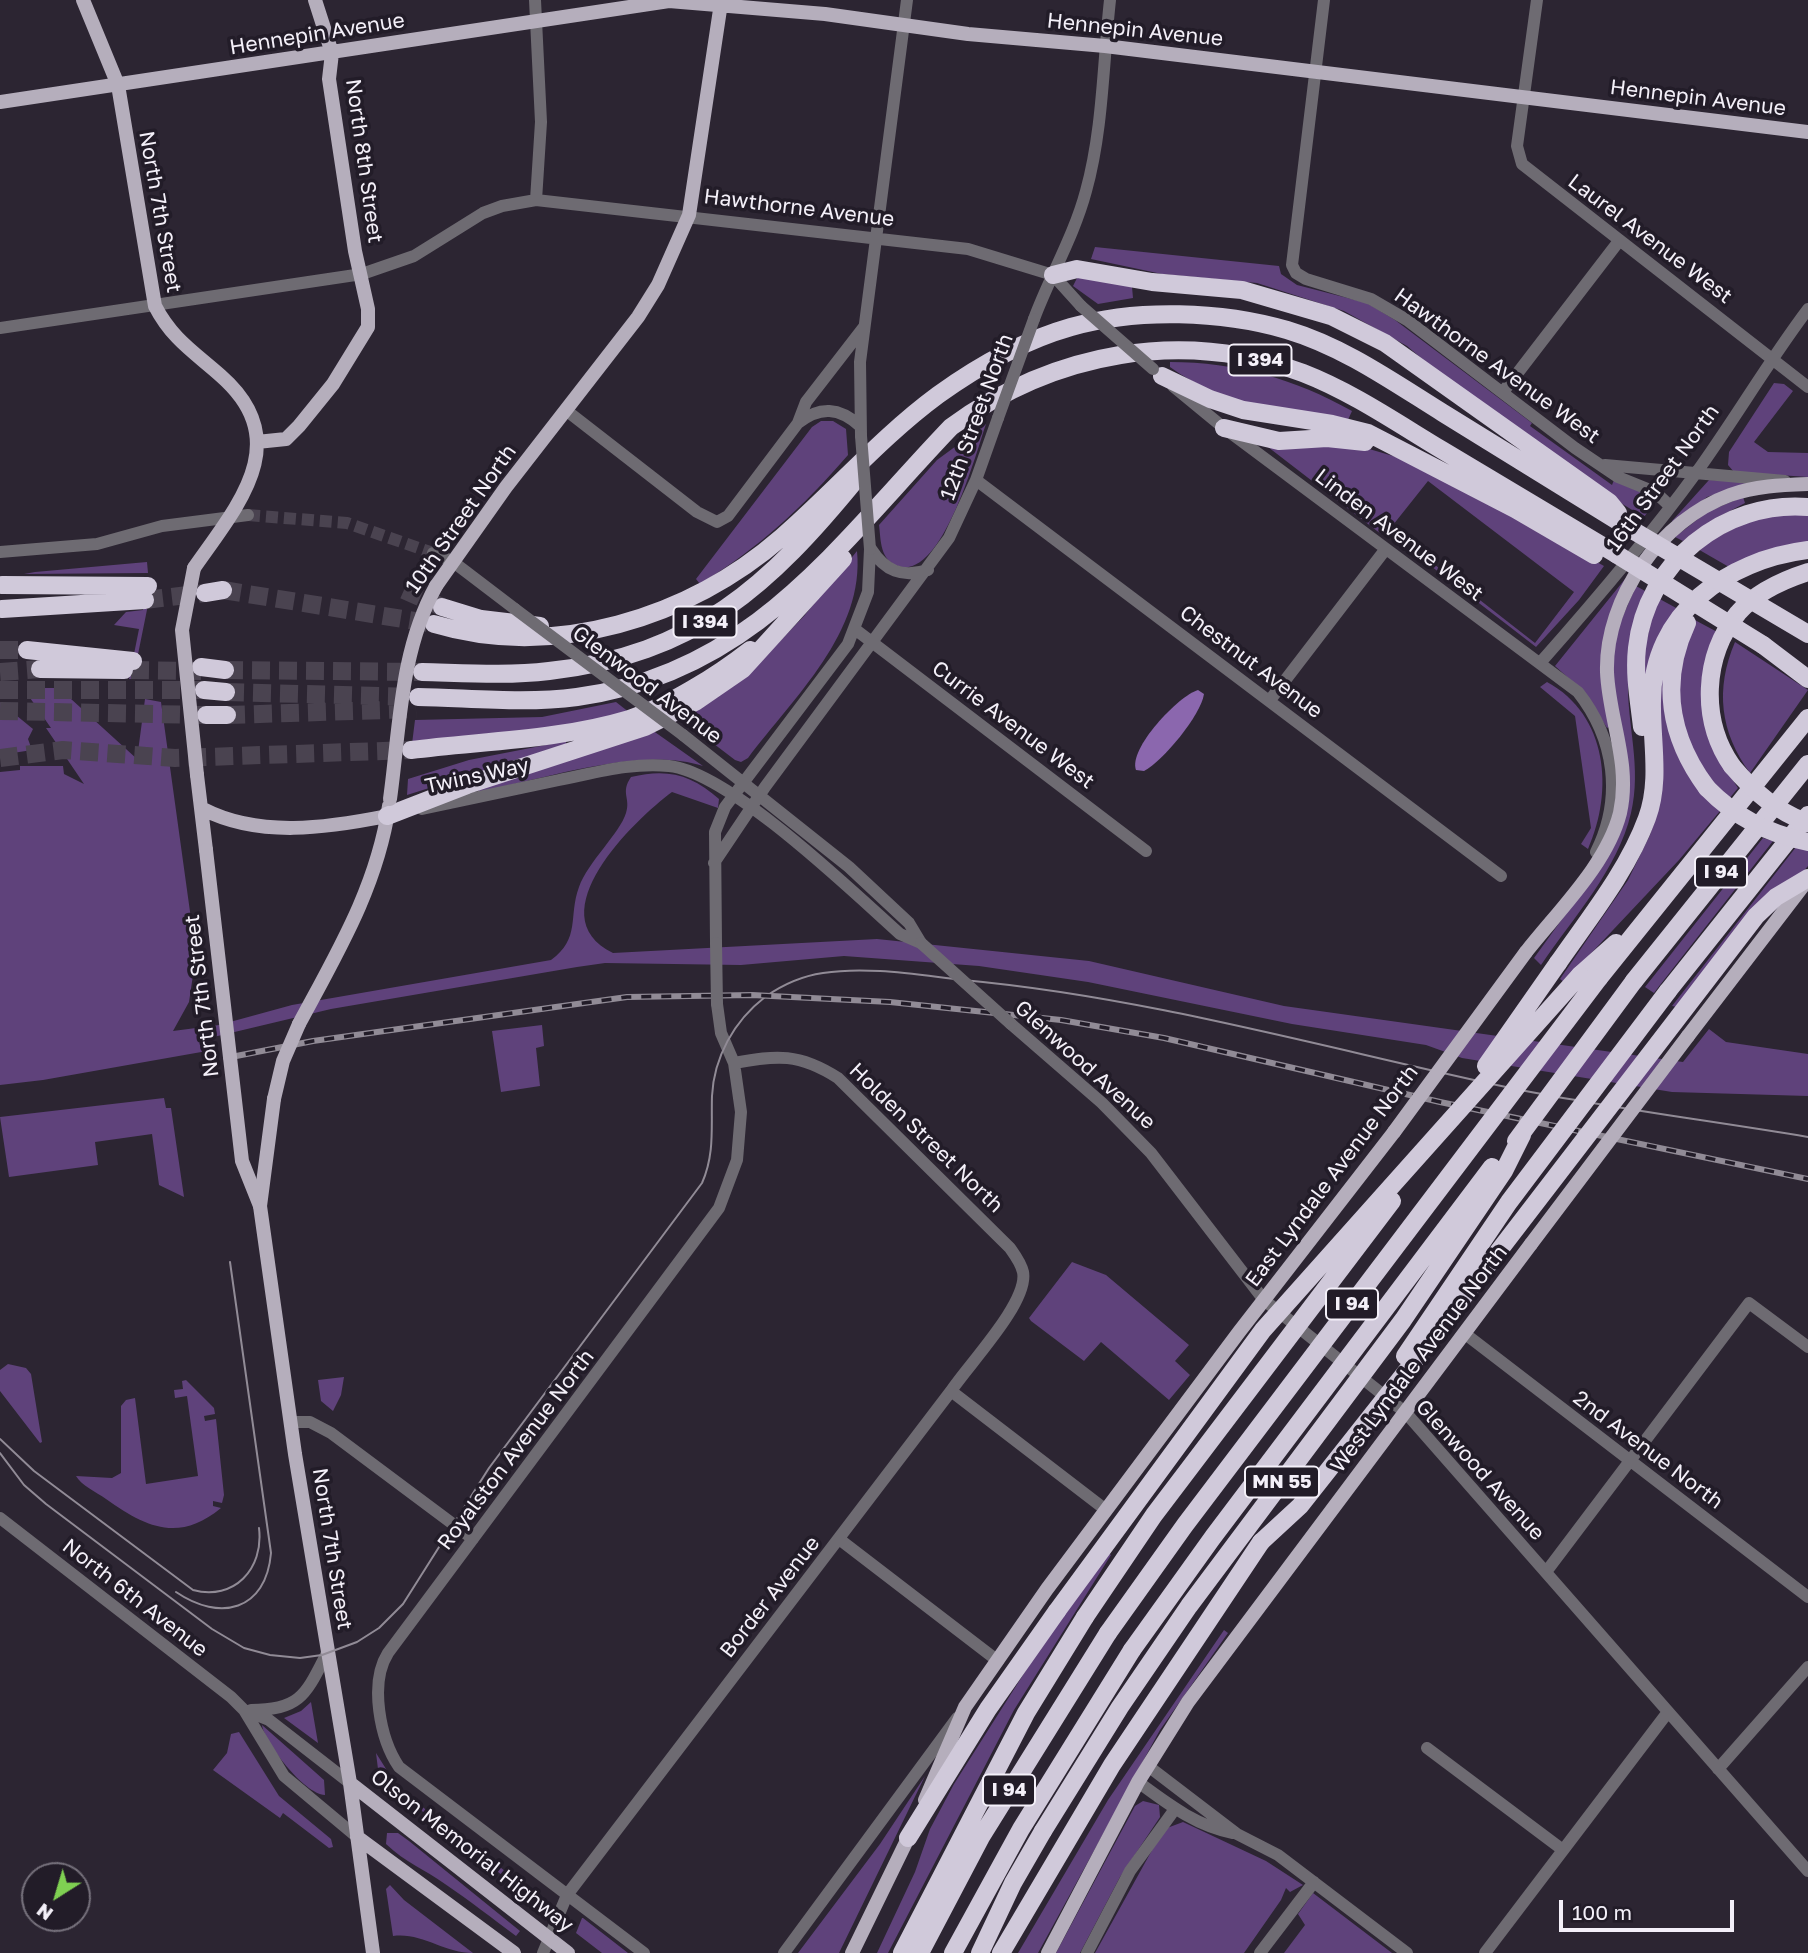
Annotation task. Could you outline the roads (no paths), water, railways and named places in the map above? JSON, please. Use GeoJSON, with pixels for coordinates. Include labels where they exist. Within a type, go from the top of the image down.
{"type":"FeatureCollection","features":[{"type":"Feature","properties":{"kind":"highway"},"geometry":{"type":"LineString","coordinates":[[1053,275],[1077,269],[1152,282],[1242,290],[1293,303],[1341,320],[1385,343],[1609,502],[1633,530]]}},
{"type":"Feature","properties":{"kind":"highway","name":"I 394"},"geometry":{"type":"LineString","coordinates":[[422,672],[525,673],[571,668],[623,657],[685,632],[734,604],[785,561],[884,444],[911,417],[980,369],[1069,327],[1104,320],[1156,317],[1252,322],[1289,331],[1340,350],[1808,634]]}},
{"type":"Feature","properties":{"kind":"highway","name":"I 394"},"geometry":{"type":"LineString","coordinates":[[417,703],[517,707],[626,688],[674,671],[743,634],[806,582],[951,427],[994,398],[1042,375],[1129,352],[1226,353],[1277,365],[1328,384],[1612,559]]}},
{"type":"Feature","properties":{"kind":"highway"},"geometry":{"type":"LineString","coordinates":[[1157,373],[1242,410],[1346,426],[1384,440],[1612,559],[1808,669]]}},
{"type":"Feature","properties":{"kind":"highway"},"geometry":{"type":"LineString","coordinates":[[433,624],[485,635],[516,637],[584,632],[617,625],[686,601],[750,563],[796,525],[911,417]]}},
{"type":"Feature","properties":{"kind":"highway"},"geometry":{"type":"LineString","coordinates":[[1224,428],[1279,441],[1327,438],[1358,440],[1418,457]]}},
{"type":"Feature","properties":{"kind":"highway"},"geometry":{"type":"LineString","coordinates":[[388,808],[467,785],[665,718],[695,702],[743,669],[797,611],[850,551],[896,484]]}},
{"type":"Feature","properties":{"kind":"highway"},"geometry":{"type":"LineString","coordinates":[[1634,844],[1646,778],[1636,651],[1643,619],[1656,588],[1684,552],[1724,523],[1770,508],[1808,507]]}},
{"type":"Feature","properties":{"kind":"highway"},"geometry":{"type":"LineString","coordinates":[[902,1953],[1026,1713],[1084,1617],[1154,1515],[1408,1178],[1622,869],[1647,818],[1652,800],[1655,770],[1652,701],[1660,652],[1674,625],[1708,587],[1751,562],[1808,550]]}},
{"type":"Feature","properties":{"kind":"highway"},"geometry":{"type":"LineString","coordinates":[[1808,572],[1769,588],[1749,603],[1730,626],[1718,648],[1711,675],[1711,712],[1717,737],[1732,765],[1761,797],[1784,813],[1808,823]]}},
{"type":"Feature","properties":{"kind":"highway"},"geometry":{"type":"LineString","coordinates":[[2,585],[146,593],[2,609]]}},
{"type":"Feature","properties":{"kind":"highway"},"geometry":{"type":"LineString","coordinates":[[1708,587],[1680,638],[1670,683],[1679,740],[1707,788],[1734,812],[1757,826],[1808,842]]}},
{"type":"Feature","properties":{"kind":"highway"},"geometry":{"type":"LineString","coordinates":[[442,607],[513,625],[617,625]]}},
{"type":"Feature","properties":{"kind":"highway"},"geometry":{"type":"LineString","coordinates":[[411,750],[586,729],[631,719],[670,703],[747,653],[797,611]]}},
{"type":"Feature","properties":{"kind":"highway"},"geometry":{"type":"LineString","coordinates":[[1763,645],[1808,679]]}},
{"type":"Feature","properties":{"kind":"highway"},"geometry":{"type":"LineString","coordinates":[[27,650],[132,665],[40,669]]}},
{"type":"Feature","properties":{"kind":"highway"},"geometry":{"type":"LineString","coordinates":[[201,669],[225,670]]}},
{"type":"Feature","properties":{"kind":"highway"},"geometry":{"type":"LineString","coordinates":[[204,690],[226,692]]}},
{"type":"Feature","properties":{"kind":"highway"},"geometry":{"type":"LineString","coordinates":[[206,715],[227,715]]}},
{"type":"Feature","properties":{"kind":"highway","name":"I 94"},"geometry":{"type":"LineString","coordinates":[[920,1953],[981,1837],[1108,1633],[1193,1514],[1641,923],[1808,718]]}},
{"type":"Feature","properties":{"kind":"highway","name":"I 94"},"geometry":{"type":"LineString","coordinates":[[953,1953],[1021,1829],[1132,1650],[1389,1304],[1495,1164],[1521,1135],[1634,981],[1808,764]]}},
{"type":"Feature","properties":{"kind":"highway"},"geometry":{"type":"LineString","coordinates":[[1001,1953],[1078,1820],[1261,1542],[1406,1354],[1509,1202],[1668,991],[1808,816]]}},
{"type":"Feature","properties":{"kind":"highway"},"geometry":{"type":"LineString","coordinates":[[1261,1542],[1300,1506],[1389,1394],[1756,916],[1776,897],[1808,879]]}},
{"type":"Feature","properties":{"kind":"highway"},"geometry":{"type":"LineString","coordinates":[[908,1838],[988,1709],[1263,1330],[1580,975],[1641,923]]}},
{"type":"Feature","properties":{"kind":"highway","name":"MN 55"},"geometry":{"type":"LineString","coordinates":[[980,1953],[1043,1831],[1120,1707],[1236,1543],[1392,1336],[1504,1171],[1521,1135]]}},
{"type":"Feature","properties":{"kind":"main road","name":"North 7th Street"},"geometry":{"type":"LineString","coordinates":[[83,0],[118,85],[155,306],[167,329],[240,396],[254,421],[257,459],[252,481],[194,568],[182,630],[242,1161],[260,1206],[290,1422],[350,1783],[373,1953]]}},
{"type":"Feature","properties":{"kind":"main road"},"geometry":{"type":"LineString","coordinates":[[315,0],[332,53]]}},
{"type":"Feature","properties":{"kind":"main road","name":"Hennepin Avenue"},"geometry":{"type":"LineString","coordinates":[[0,102],[669,1],[722,2],[968,34],[1105,46],[1808,132]]}},
{"type":"Feature","properties":{"kind":"main road","name":"10th Street North"},"geometry":{"type":"LineString","coordinates":[[260,1206],[274,1099],[283,1061],[361,907],[376,867],[388,808],[412,645],[420,615],[452,561],[648,302],[689,215],[722,2]]}},
{"type":"Feature","properties":{"kind":"main road","name":"North 8th Street"},"geometry":{"type":"LineString","coordinates":[[257,442],[286,439],[333,384],[359,346],[368,327],[368,309],[355,251],[329,79],[332,53]]}},
{"type":"Feature","properties":{"kind":"main road","name":"East Lyndale Avenue North"},"geometry":{"type":"LineString","coordinates":[[852,1953],[908,1838],[965,1707],[1106,1510],[1302,1254],[1526,952],[1601,859],[1615,830],[1621,809],[1623,757],[1609,694],[1607,658],[1614,619],[1627,590],[1657,547],[1704,508],[1747,490],[1808,483]]}},
{"type":"Feature","properties":{"kind":"main road","name":"Twins Way"},"geometry":{"type":"LineString","coordinates":[[203,809],[223,820],[288,828],[350,823],[388,808]]}},
{"type":"Feature","properties":{"kind":"main road","name":"West Lyndale Avenue North"},"geometry":{"type":"LineString","coordinates":[[1048,1953],[1138,1782],[1203,1682],[1808,879]]}},
{"type":"Feature","properties":{"kind":"main road","name":"Olson Memorial Highway"},"geometry":{"type":"LineString","coordinates":[[350,1783],[568,1953]]}},
{"type":"Feature","properties":{"kind":"main road"},"geometry":{"type":"LineString","coordinates":[[356,1837],[514,1953]]}},
{"type":"Feature","properties":{"kind":"street"},"geometry":{"type":"LineString","coordinates":[[535,0],[541,122],[537,200]]}},
{"type":"Feature","properties":{"kind":"street"},"geometry":{"type":"LineString","coordinates":[[734,795],[846,649],[856,630],[868,592],[870,549],[860,431],[859,376],[907,0]]}},
{"type":"Feature","properties":{"kind":"street","name":"12th Street North"},"geometry":{"type":"LineString","coordinates":[[760,795],[928,570],[949,538],[976,480],[1034,319],[1079,213],[1091,173],[1110,0]]}},
{"type":"Feature","properties":{"kind":"street"},"geometry":{"type":"LineString","coordinates":[[1317,72],[1324,0]]}},
{"type":"Feature","properties":{"kind":"street"},"geometry":{"type":"LineString","coordinates":[[1523,98],[1537,0]]}},
{"type":"Feature","properties":{"kind":"street","name":"Hawthorne Avenue West"},"geometry":{"type":"LineString","coordinates":[[1317,72],[1292,265],[1296,273],[1306,279],[1371,299],[1407,320],[1575,448],[1605,465],[1618,477],[1655,492],[1670,506]]}},
{"type":"Feature","properties":{"kind":"street","name":"Laurel Avenue West"},"geometry":{"type":"LineString","coordinates":[[1523,98],[1517,146],[1518,159],[1527,169],[1808,387]]}},
{"type":"Feature","properties":{"kind":"street","name":"Hawthorne Avenue"},"geometry":{"type":"LineString","coordinates":[[0,328],[362,274],[414,256],[483,213],[537,200],[689,215],[976,250],[1053,275]]}},
{"type":"Feature","properties":{"kind":"street"},"geometry":{"type":"LineString","coordinates":[[1503,392],[1619,241]]}},
{"type":"Feature","properties":{"kind":"street","name":"Linden Avenue West"},"geometry":{"type":"LineString","coordinates":[[1053,275],[1081,306],[1224,428],[1385,550],[1569,683],[1585,701],[1604,732],[1611,756],[1611,793],[1606,829],[1586,875]]}},
{"type":"Feature","properties":{"kind":"street","name":"16th Street North"},"geometry":{"type":"LineString","coordinates":[[1540,663],[1696,472],[1771,359],[1808,309]]}},
{"type":"Feature","properties":{"kind":"street"},"geometry":{"type":"LineString","coordinates":[[567,411],[698,512],[717,522],[728,516],[797,423],[804,405],[864,327]]}},
{"type":"Feature","properties":{"kind":"street"},"geometry":{"type":"LineString","coordinates":[[797,423],[814,412],[828,409],[843,413],[860,431]]}},
{"type":"Feature","properties":{"kind":"street","name":"Hawthorne Avenue West"},"geometry":{"type":"LineString","coordinates":[[1605,465],[1808,483]]}},
{"type":"Feature","properties":{"kind":"street","name":"Chestnut Avenue"},"geometry":{"type":"LineString","coordinates":[[976,480],[1501,876]]}},
{"type":"Feature","properties":{"kind":"street"},"geometry":{"type":"LineString","coordinates":[[0,552],[88,545],[162,526],[248,515]]}},
{"type":"Feature","properties":{"kind":"street"},"geometry":{"type":"LineString","coordinates":[[870,549],[889,570],[913,574],[928,570]]}},
{"type":"Feature","properties":{"kind":"street"},"geometry":{"type":"LineString","coordinates":[[1270,701],[1385,550]]}},
{"type":"Feature","properties":{"kind":"street","name":"Glenwood Avenue"},"geometry":{"type":"LineString","coordinates":[[433,553],[452,561],[683,735],[849,867],[909,923],[921,943],[1137,1137],[1180,1186],[1265,1300],[1406,1413],[1808,1871]]}},
{"type":"Feature","properties":{"kind":"street","name":"Currie Avenue West"},"geometry":{"type":"LineString","coordinates":[[856,630],[1146,851]]}},
{"type":"Feature","properties":{"kind":"street","name":"Twins Way"},"geometry":{"type":"LineString","coordinates":[[388,808],[643,764],[672,766],[702,775],[750,807]]}},
{"type":"Feature","properties":{"kind":"street","name":"Royalston Avenue North"},"geometry":{"type":"LineString","coordinates":[[644,1953],[409,1778],[391,1755],[386,1740],[379,1686],[382,1663],[719,1208],[733,1176],[741,1112],[733,1063],[721,1033],[717,1004],[714,863],[715,832],[734,795]]}},
{"type":"Feature","properties":{"kind":"street"},"geometry":{"type":"LineString","coordinates":[[714,863],[760,795]]}},
{"type":"Feature","properties":{"kind":"street","name":"Glenwood Avenue"},"geometry":{"type":"LineString","coordinates":[[750,807],[900,934],[921,943]]}},
{"type":"Feature","properties":{"kind":"street","name":"Holden Street North"},"geometry":{"type":"LineString","coordinates":[[733,1063],[776,1055],[812,1063],[838,1078],[1001,1238],[1017,1257],[1023,1281]]}},
{"type":"Feature","properties":{"kind":"street","name":"Border Avenue"},"geometry":{"type":"LineString","coordinates":[[543,1953],[567,1895],[951,1391],[1013,1306],[1023,1281]]}},
{"type":"Feature","properties":{"kind":"street"},"geometry":{"type":"LineString","coordinates":[[1546,1572],[1749,1303],[1808,1347]]}},
{"type":"Feature","properties":{"kind":"street","name":"2nd Avenue North"},"geometry":{"type":"LineString","coordinates":[[1464,1333],[1808,1597]]}},
{"type":"Feature","properties":{"kind":"street"},"geometry":{"type":"LineString","coordinates":[[951,1391],[1106,1510]]}},
{"type":"Feature","properties":{"kind":"street"},"geometry":{"type":"LineString","coordinates":[[290,1422],[310,1422],[331,1433],[473,1539]]}},
{"type":"Feature","properties":{"kind":"street","name":"North 6th Avenue"},"geometry":{"type":"LineString","coordinates":[[0,1518],[213,1682],[244,1710],[284,1776],[356,1837]]}},
{"type":"Feature","properties":{"kind":"street"},"geometry":{"type":"LineString","coordinates":[[839,1539],[998,1661]]}},
{"type":"Feature","properties":{"kind":"street"},"geometry":{"type":"LineString","coordinates":[[244,1710],[274,1710],[293,1704],[309,1688],[327,1653]]}},
{"type":"Feature","properties":{"kind":"street"},"geometry":{"type":"LineString","coordinates":[[1718,1769],[1808,1667]]}},
{"type":"Feature","properties":{"kind":"street"},"geometry":{"type":"LineString","coordinates":[[784,1953],[965,1707]]}},
{"type":"Feature","properties":{"kind":"street","name":"North 6th Avenue"},"geometry":{"type":"LineString","coordinates":[[244,1710],[269,1720],[350,1783]]}},
{"type":"Feature","properties":{"kind":"street"},"geometry":{"type":"LineString","coordinates":[[1485,1953],[1668,1712]]}},
{"type":"Feature","properties":{"kind":"street"},"geometry":{"type":"LineString","coordinates":[[1427,1748],[1563,1850]]}},
{"type":"Feature","properties":{"kind":"street"},"geometry":{"type":"LineString","coordinates":[[1148,1766],[1237,1834],[1278,1855],[1407,1953]]}},
{"type":"Feature","properties":{"kind":"street"},"geometry":{"type":"LineString","coordinates":[[1138,1782],[1175,1809],[1212,1829],[1237,1834]]}},
{"type":"Feature","properties":{"kind":"street"},"geometry":{"type":"LineString","coordinates":[[1087,1953],[1130,1871],[1175,1809]]}},
{"type":"Feature","properties":{"kind":"street"},"geometry":{"type":"LineString","coordinates":[[1260,1953],[1314,1882]]}},
{"type":"Feature","properties":{"kind":"tunnel"},"geometry":{"type":"LineString","coordinates":[[248,515],[347,523],[433,553]]}},
{"type":"Feature","properties":{"kind":"tunnel"},"geometry":{"type":"LineString","coordinates":[[223,590],[434,624]]}},
{"type":"Feature","properties":{"kind":"tunnel"},"geometry":{"type":"LineString","coordinates":[[404,590],[442,607]]}},
{"type":"Feature","properties":{"kind":"tunnel"},"geometry":{"type":"LineString","coordinates":[[145,600],[205,593]]}},
{"type":"Feature","properties":{"kind":"tunnel"},"geometry":{"type":"LineString","coordinates":[[0,650],[27,650]]}},
{"type":"Feature","properties":{"kind":"tunnel"},"geometry":{"type":"LineString","coordinates":[[0,672],[40,669]]}},
{"type":"Feature","properties":{"kind":"tunnel"},"geometry":{"type":"LineString","coordinates":[[131,670],[201,671]]}},
{"type":"Feature","properties":{"kind":"tunnel"},"geometry":{"type":"LineString","coordinates":[[225,670],[422,672]]}},
{"type":"Feature","properties":{"kind":"tunnel"},"geometry":{"type":"LineString","coordinates":[[0,690],[203,690]]}},
{"type":"Feature","properties":{"kind":"tunnel"},"geometry":{"type":"LineString","coordinates":[[226,692],[418,697]]}},
{"type":"Feature","properties":{"kind":"tunnel"},"geometry":{"type":"LineString","coordinates":[[227,715],[416,709]]}},
{"type":"Feature","properties":{"kind":"tunnel"},"geometry":{"type":"LineString","coordinates":[[0,711],[206,715]]}},
{"type":"Feature","properties":{"kind":"tunnel"},"geometry":{"type":"LineString","coordinates":[[0,758],[63,750],[175,758],[411,750]]}},
{"type":"Feature","properties":{"kind":"tram line"},"geometry":{"type":"LineString","coordinates":[[0,1453],[24,1485],[46,1504],[212,1629],[244,1648],[270,1655],[300,1658],[322,1655],[357,1642],[379,1628],[403,1604],[489,1468],[702,1183],[711,1151],[712,1096],[717,1067],[735,1029],[765,997],[785,985],[815,974],[858,970],[893,972],[1100,998],[1236,1025],[1506,1087],[1619,1108],[1808,1137]]}},
{"type":"Feature","properties":{"kind":"tram line"},"geometry":{"type":"LineString","coordinates":[[176,1592],[209,1607],[238,1606],[250,1599],[260,1588],[267,1573],[271,1553],[230,1262]]}},
{"type":"Feature","properties":{"kind":"tram line"},"geometry":{"type":"LineString","coordinates":[[0,1439],[34,1471],[193,1590],[221,1591],[243,1578],[257,1557],[259,1528]]}},
{"type":"Feature","properties":{"kind":"railway"},"geometry":{"type":"LineString","coordinates":[[226,1058],[313,1041],[627,997],[752,995],[890,1002],[1061,1020],[1164,1038],[1440,1102],[1808,1179]]}}]}
